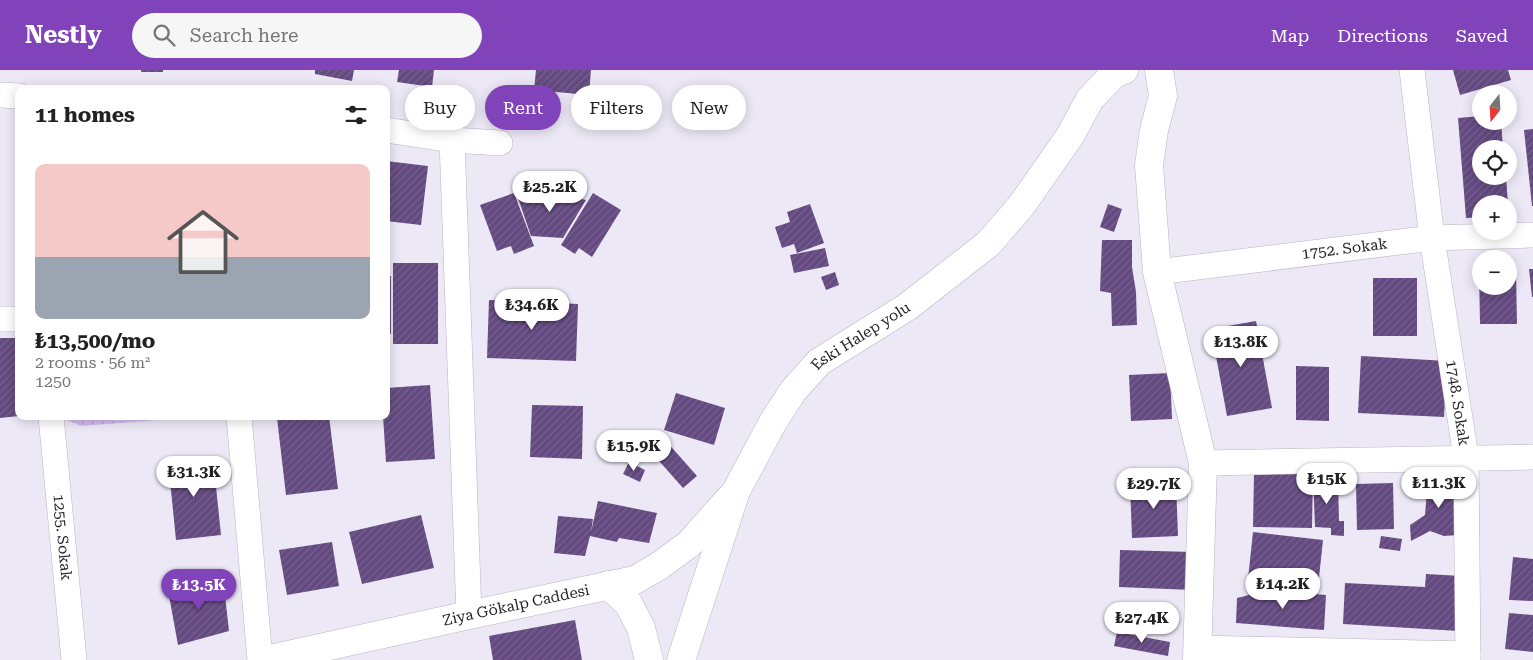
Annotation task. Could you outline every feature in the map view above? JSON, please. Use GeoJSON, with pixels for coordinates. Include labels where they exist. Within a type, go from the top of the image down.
{"type":"FeatureCollection","features":[{"type":"Feature","properties":{"kind":"street","name":"Eski Halep yolu"},"geometry":{"type":"LineString","coordinates":[[681,660],[736,491],[773,422],[793,391],[819,362],[907,307],[988,244],[1021,206],[1070,136],[1090,99],[1114,74],[1124,70]]}},
{"type":"Feature","properties":{"kind":"street"},"geometry":{"type":"LineString","coordinates":[[1160,70],[1163,96],[1154,130],[1149,165],[1157,272],[1203,463],[1198,654],[1468,657]]}},
{"type":"Feature","properties":{"kind":"street","name":"1748. Sokak"},"geometry":{"type":"LineString","coordinates":[[1412,70],[1432,238],[1466,457],[1468,657]]}},
{"type":"Feature","properties":{"kind":"street"},"geometry":{"type":"LineString","coordinates":[[0,95],[15,96]]}},
{"type":"Feature","properties":{"kind":"street"},"geometry":{"type":"LineString","coordinates":[[390,131],[452,140],[500,143]]}},
{"type":"Feature","properties":{"kind":"street"},"geometry":{"type":"LineString","coordinates":[[452,140],[469,615]]}},
{"type":"Feature","properties":{"kind":"street","name":"1752. Sokak"},"geometry":{"type":"LineString","coordinates":[[1157,272],[1432,238],[1533,235]]}},
{"type":"Feature","properties":{"kind":"street"},"geometry":{"type":"LineString","coordinates":[[0,319],[15,319]]}},
{"type":"Feature","properties":{"kind":"street","name":"1255. Sokak"},"geometry":{"type":"LineString","coordinates":[[51,420],[74,660]]}},
{"type":"Feature","properties":{"kind":"street"},"geometry":{"type":"LineString","coordinates":[[238,420],[260,660]]}},
{"type":"Feature","properties":{"kind":"street"},"geometry":{"type":"LineString","coordinates":[[1203,463],[1533,456]]}},
{"type":"Feature","properties":{"kind":"street","name":"Ziya Gökalp Caddesi"},"geometry":{"type":"LineString","coordinates":[[266,660],[635,580],[659,566],[688,544],[736,491]]}},
{"type":"Feature","properties":{"kind":"street"},"geometry":{"type":"LineString","coordinates":[[608,585],[628,603],[641,628],[649,660]]}},
{"type":"Feature","properties":{"kind":"shaded area"},"geometry":{"type":"Polygon","coordinates":[[[67,420],[158,420],[81,426],[67,420]]]}},
{"type":"Feature","properties":{"kind":"building"},"geometry":{"type":"Polygon","coordinates":[[[141,70],[163,70],[163,72],[141,72],[141,70]]]}},
{"type":"Feature","properties":{"kind":"building"},"geometry":{"type":"Polygon","coordinates":[[[315,70],[354,70],[352,81],[315,74],[315,70]]]}},
{"type":"Feature","properties":{"kind":"building"},"geometry":{"type":"Polygon","coordinates":[[[399,70],[434,70],[432,85],[397,82],[399,70]]]}},
{"type":"Feature","properties":{"kind":"building"},"geometry":{"type":"Polygon","coordinates":[[[536,70],[591,70],[590,85],[571,85],[571,93],[561,92],[561,85],[534,85],[536,70]]]}},
{"type":"Feature","properties":{"kind":"building"},"geometry":{"type":"Polygon","coordinates":[[[1453,70],[1508,70],[1511,80],[1494,85],[1472,85],[1472,91],[1460,95],[1453,70]]]}},
{"type":"Feature","properties":{"kind":"building"},"geometry":{"type":"Polygon","coordinates":[[[1472,117],[1472,130],[1502,130],[1502,140],[1472,140],[1472,185],[1507,185],[1507,195],[1472,195],[1472,218],[1466,218],[1458,118],[1472,117]]]}},
{"type":"Feature","properties":{"kind":"building"},"geometry":{"type":"Polygon","coordinates":[[[1533,129],[1533,206],[1532,206],[1524,130],[1533,129]]]}},
{"type":"Feature","properties":{"kind":"building"},"geometry":{"type":"Polygon","coordinates":[[[390,161],[428,166],[421,225],[390,221],[390,161]]]}},
{"type":"Feature","properties":{"kind":"building"},"geometry":{"type":"Polygon","coordinates":[[[549,191],[586,200],[563,238],[531,236],[518,198],[549,191]]]}},
{"type":"Feature","properties":{"kind":"building"},"geometry":{"type":"Polygon","coordinates":[[[514,193],[534,246],[514,254],[511,246],[497,251],[480,205],[514,193]]]}},
{"type":"Feature","properties":{"kind":"building"},"geometry":{"type":"Polygon","coordinates":[[[593,193],[621,210],[592,257],[579,248],[575,254],[561,245],[593,193]]]}},
{"type":"Feature","properties":{"kind":"building"},"geometry":{"type":"Polygon","coordinates":[[[810,204],[824,243],[797,253],[794,244],[782,248],[775,227],[790,222],[787,212],[810,204]]]}},
{"type":"Feature","properties":{"kind":"building"},"geometry":{"type":"Polygon","coordinates":[[[1108,204],[1122,209],[1114,232],[1100,227],[1108,204]]]}},
{"type":"Feature","properties":{"kind":"building"},"geometry":{"type":"Polygon","coordinates":[[[1102,240],[1132,240],[1132,267],[1136,292],[1137,325],[1112,326],[1111,293],[1100,291],[1102,240]]]}},
{"type":"Feature","properties":{"kind":"building"},"geometry":{"type":"Polygon","coordinates":[[[825,248],[829,266],[794,273],[790,255],[825,248]]]}},
{"type":"Feature","properties":{"kind":"building"},"geometry":{"type":"Polygon","coordinates":[[[393,263],[438,263],[438,344],[393,344],[393,263]]]}},
{"type":"Feature","properties":{"kind":"building"},"geometry":{"type":"Polygon","coordinates":[[[1529,269],[1533,269],[1533,297],[1532,297],[1529,269]]]}},
{"type":"Feature","properties":{"kind":"building"},"geometry":{"type":"Polygon","coordinates":[[[835,272],[839,285],[826,290],[821,277],[835,272]]]}},
{"type":"Feature","properties":{"kind":"building"},"geometry":{"type":"Polygon","coordinates":[[[390,276],[391,276],[390,334],[390,276]]]}},
{"type":"Feature","properties":{"kind":"building"},"geometry":{"type":"Polygon","coordinates":[[[1373,278],[1417,278],[1417,336],[1373,336],[1373,278]]]}},
{"type":"Feature","properties":{"kind":"building"},"geometry":{"type":"Polygon","coordinates":[[[1479,295],[1516,295],[1517,324],[1480,324],[1479,295]]]}},
{"type":"Feature","properties":{"kind":"building"},"geometry":{"type":"Polygon","coordinates":[[[489,300],[578,304],[576,361],[487,358],[489,300]]]}},
{"type":"Feature","properties":{"kind":"building"},"geometry":{"type":"Polygon","coordinates":[[[1256,321],[1272,408],[1227,416],[1211,329],[1256,321]]]}},
{"type":"Feature","properties":{"kind":"building"},"geometry":{"type":"Polygon","coordinates":[[[0,338],[15,338],[15,416],[0,418],[0,338]]]}},
{"type":"Feature","properties":{"kind":"building"},"geometry":{"type":"Polygon","coordinates":[[[1361,356],[1447,361],[1444,417],[1358,413],[1361,356]]]}},
{"type":"Feature","properties":{"kind":"building"},"geometry":{"type":"Polygon","coordinates":[[[1296,366],[1329,367],[1329,421],[1296,420],[1296,366]]]}},
{"type":"Feature","properties":{"kind":"building"},"geometry":{"type":"Polygon","coordinates":[[[1170,373],[1172,419],[1131,421],[1129,375],[1170,373]]]}},
{"type":"Feature","properties":{"kind":"building"},"geometry":{"type":"Polygon","coordinates":[[[430,385],[435,459],[386,462],[383,420],[390,420],[390,388],[430,385]]]}},
{"type":"Feature","properties":{"kind":"building"},"geometry":{"type":"Polygon","coordinates":[[[676,393],[725,408],[714,445],[664,430],[676,393]]]}},
{"type":"Feature","properties":{"kind":"building"},"geometry":{"type":"Polygon","coordinates":[[[532,405],[583,406],[582,459],[530,457],[532,405]]]}},
{"type":"Feature","properties":{"kind":"building"},"geometry":{"type":"Polygon","coordinates":[[[277,420],[329,420],[338,489],[286,495],[277,420]]]}},
{"type":"Feature","properties":{"kind":"building"},"geometry":{"type":"Polygon","coordinates":[[[666,441],[697,476],[683,488],[652,453],[666,441]]]}},
{"type":"Feature","properties":{"kind":"building"},"geometry":{"type":"Polygon","coordinates":[[[213,457],[221,535],[176,540],[168,461],[213,457]]]}},
{"type":"Feature","properties":{"kind":"building"},"geometry":{"type":"Polygon","coordinates":[[[629,462],[645,470],[640,482],[623,474],[629,462]]]}},
{"type":"Feature","properties":{"kind":"building"},"geometry":{"type":"Polygon","coordinates":[[[1254,473],[1313,474],[1312,528],[1253,527],[1254,473]]]}},
{"type":"Feature","properties":{"kind":"building"},"geometry":{"type":"Polygon","coordinates":[[[1313,476],[1338,479],[1339,521],[1344,521],[1344,536],[1331,535],[1331,528],[1315,527],[1313,476]]]}},
{"type":"Feature","properties":{"kind":"building"},"geometry":{"type":"Polygon","coordinates":[[[1428,478],[1457,478],[1458,535],[1444,536],[1430,531],[1411,541],[1410,525],[1425,515],[1428,478]]]}},
{"type":"Feature","properties":{"kind":"building"},"geometry":{"type":"Polygon","coordinates":[[[1176,482],[1178,536],[1132,538],[1130,484],[1176,482]]]}},
{"type":"Feature","properties":{"kind":"building"},"geometry":{"type":"Polygon","coordinates":[[[1393,483],[1394,529],[1357,530],[1356,484],[1393,483]]]}},
{"type":"Feature","properties":{"kind":"building"},"geometry":{"type":"Polygon","coordinates":[[[598,501],[657,513],[649,543],[619,538],[617,542],[590,536],[585,556],[554,553],[558,516],[593,519],[591,532],[598,501]]]}},
{"type":"Feature","properties":{"kind":"building"},"geometry":{"type":"Polygon","coordinates":[[[421,515],[434,568],[362,584],[349,532],[421,515]]]}},
{"type":"Feature","properties":{"kind":"building"},"geometry":{"type":"Polygon","coordinates":[[[1253,532],[1323,540],[1318,587],[1248,579],[1253,532]]]}},
{"type":"Feature","properties":{"kind":"building"},"geometry":{"type":"Polygon","coordinates":[[[1381,536],[1402,539],[1400,551],[1379,548],[1381,536]]]}},
{"type":"Feature","properties":{"kind":"building"},"geometry":{"type":"Polygon","coordinates":[[[332,542],[339,586],[287,595],[279,550],[332,542]]]}},
{"type":"Feature","properties":{"kind":"building"},"geometry":{"type":"Polygon","coordinates":[[[1120,550],[1193,552],[1192,590],[1119,587],[1120,550]]]}},
{"type":"Feature","properties":{"kind":"building"},"geometry":{"type":"Polygon","coordinates":[[[1513,557],[1533,559],[1533,601],[1509,600],[1513,557]]]}},
{"type":"Feature","properties":{"kind":"building"},"geometry":{"type":"Polygon","coordinates":[[[1426,574],[1462,576],[1459,631],[1343,624],[1345,583],[1425,587],[1426,574]]]}},
{"type":"Feature","properties":{"kind":"building"},"geometry":{"type":"Polygon","coordinates":[[[223,578],[229,631],[178,645],[168,590],[223,578]]]}},
{"type":"Feature","properties":{"kind":"building"},"geometry":{"type":"Polygon","coordinates":[[[1282,591],[1326,595],[1324,630],[1236,623],[1237,598],[1261,592],[1274,597],[1282,591]]]}},
{"type":"Feature","properties":{"kind":"building"},"geometry":{"type":"Polygon","coordinates":[[[1509,613],[1533,615],[1533,652],[1505,649],[1509,613]]]}},
{"type":"Feature","properties":{"kind":"building"},"geometry":{"type":"Polygon","coordinates":[[[575,620],[582,660],[493,660],[489,636],[575,620]]]}},
{"type":"Feature","properties":{"kind":"building"},"geometry":{"type":"Polygon","coordinates":[[[1117,632],[1170,642],[1168,656],[1114,646],[1117,632]]]}}]}
